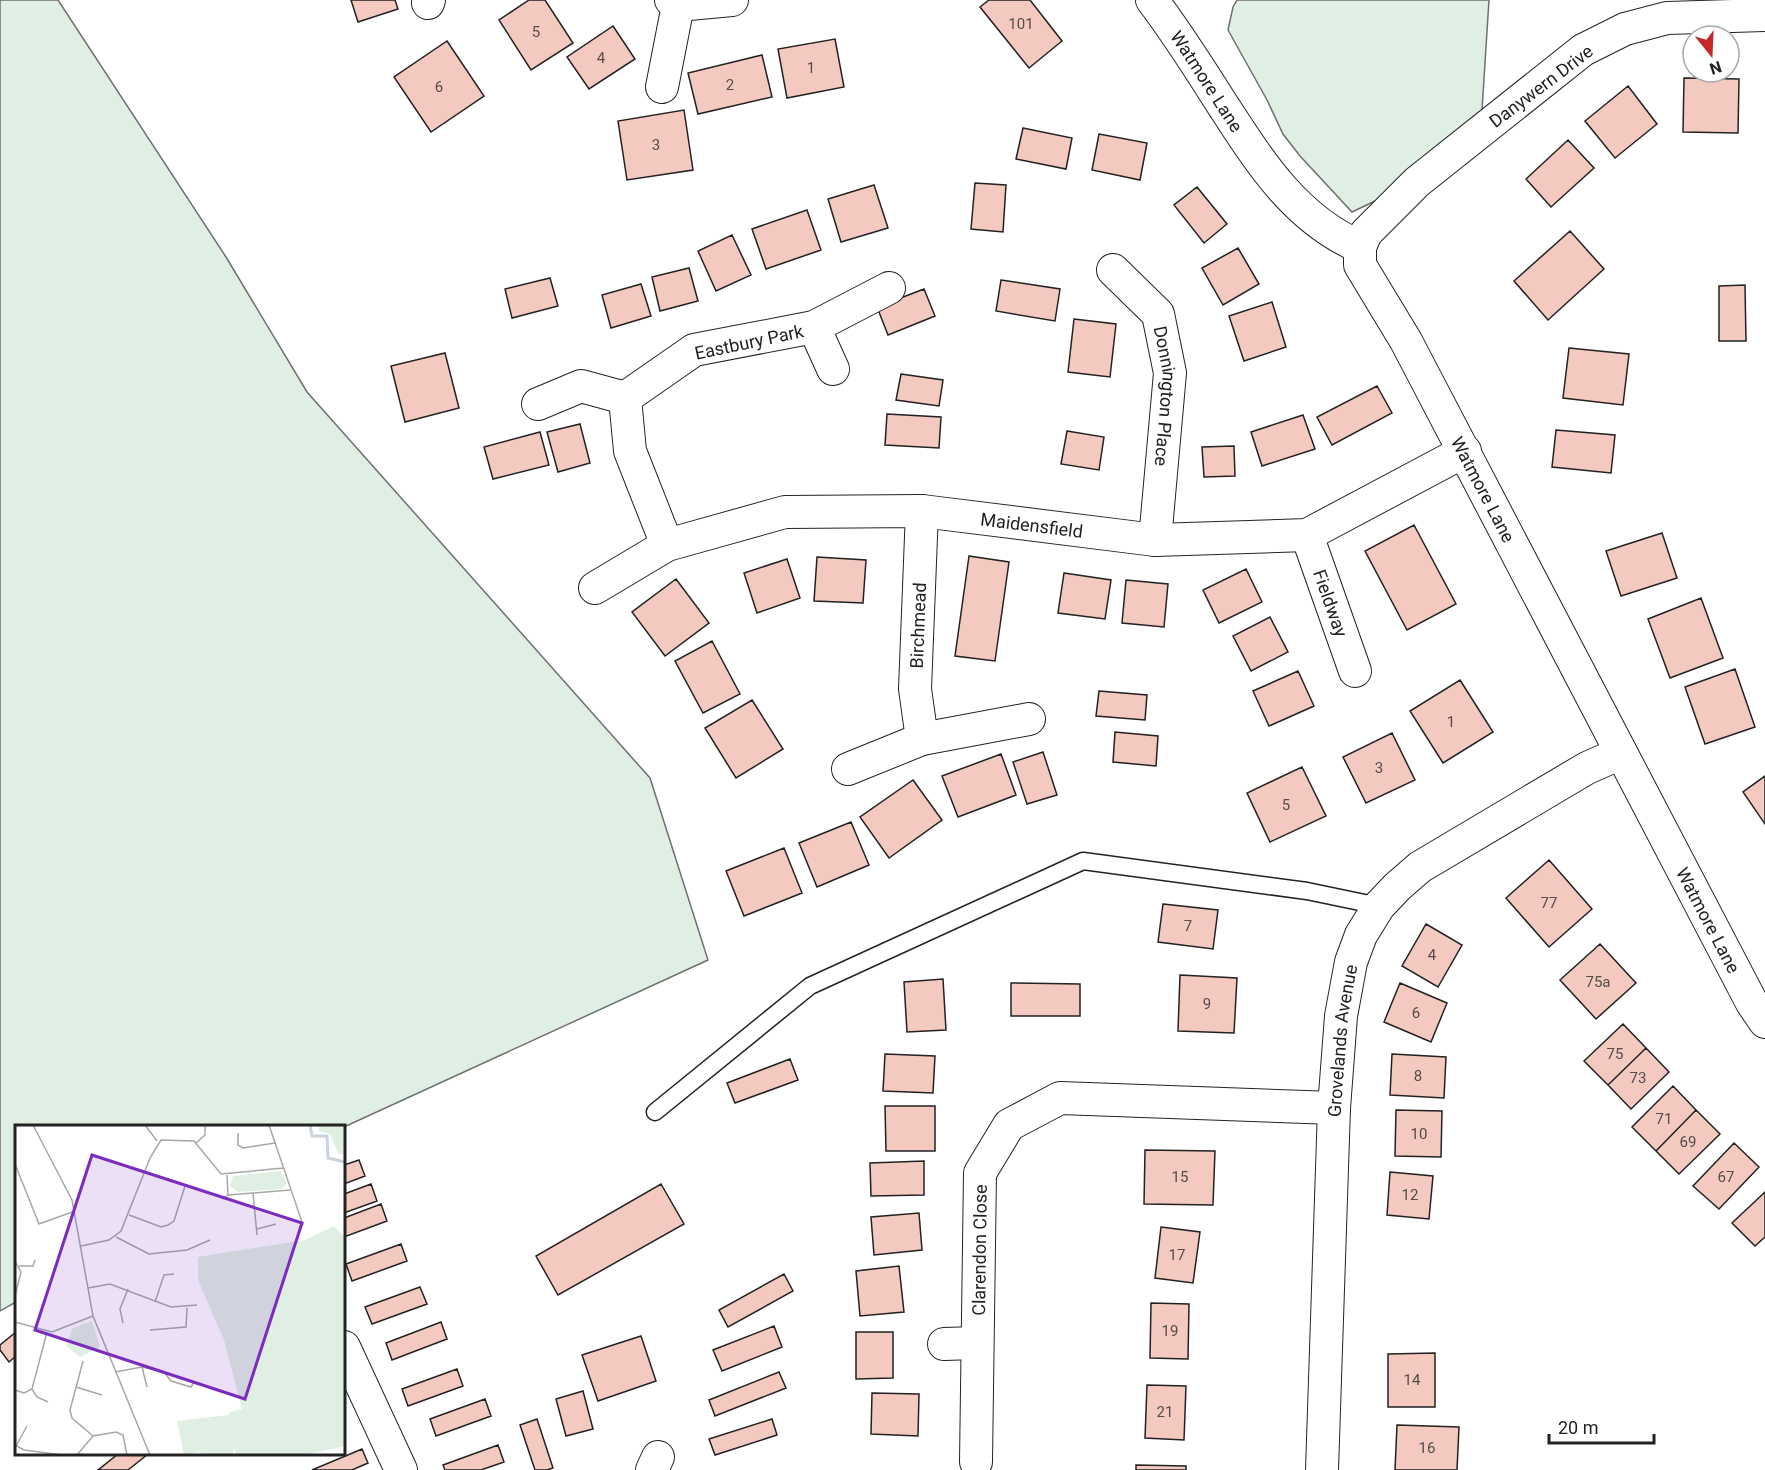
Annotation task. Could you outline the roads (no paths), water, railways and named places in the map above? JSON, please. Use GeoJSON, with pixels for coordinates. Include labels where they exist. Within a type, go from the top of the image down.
{"type":"FeatureCollection","features":[{"type":"Feature","properties":{"kind":"street"},"geometry":{"type":"LineString","coordinates":[[662,87],[674,3],[732,0]]}},
{"type":"Feature","properties":{"kind":"street","name":"Watmore Lane"},"geometry":{"type":"LineString","coordinates":[[1152,0],[1174,28],[1262,166],[1306,214],[1344,240],[1360,247],[1360,264],[1406,341],[1621,753],[1761,1006]]}},
{"type":"Feature","properties":{"kind":"street","name":"Danywern Drive"},"geometry":{"type":"LineString","coordinates":[[1360,247],[1366,234],[1417,183],[1583,50],[1666,9],[1765,15]]}},
{"type":"Feature","properties":{"kind":"street","name":"Donnington Place"},"geometry":{"type":"LineString","coordinates":[[1113,270],[1158,314],[1170,373],[1155,540]]}},
{"type":"Feature","properties":{"kind":"street","name":"Eastbury Park"},"geometry":{"type":"LineString","coordinates":[[625,398],[694,350],[814,327],[889,288]]}},
{"type":"Feature","properties":{"kind":"street","name":"Eastbury Park"},"geometry":{"type":"LineString","coordinates":[[814,327],[833,369]]}},
{"type":"Feature","properties":{"kind":"street"},"geometry":{"type":"LineString","coordinates":[[538,404],[581,386],[625,398],[630,451],[668,545]]}},
{"type":"Feature","properties":{"kind":"street","name":"Maidensfield"},"geometry":{"type":"LineString","coordinates":[[595,588],[668,545],[785,512],[922,512],[1155,540],[1307,535],[1465,451]]}},
{"type":"Feature","properties":{"kind":"street","name":"Birchmead"},"geometry":{"type":"LineString","coordinates":[[922,512],[915,689],[922,739]]}},
{"type":"Feature","properties":{"kind":"street","name":"Fieldway"},"geometry":{"type":"LineString","coordinates":[[1307,535],[1355,671]]}},
{"type":"Feature","properties":{"kind":"street"},"geometry":{"type":"LineString","coordinates":[[848,770],[922,739],[1029,719]]}},
{"type":"Feature","properties":{"kind":"street","name":"Grovelands Avenue"},"geometry":{"type":"LineString","coordinates":[[1322,1470],[1334,1108],[1341,1016],[1351,963],[1360,935],[1379,906],[1397,886],[1420,867],[1587,768],[1621,753]]}},
{"type":"Feature","properties":{"kind":"street","name":"Clarendon Close"},"geometry":{"type":"LineString","coordinates":[[976,1462],[980,1173],[1009,1125],[1060,1098],[1334,1108]]}},
{"type":"Feature","properties":{"kind":"street"},"geometry":{"type":"LineString","coordinates":[[944,1344],[976,1343]]}},
{"type":"Feature","properties":{"kind":"street"},"geometry":{"type":"LineString","coordinates":[[345,1349],[401,1470]]}},
{"type":"Feature","properties":{"kind":"lane"},"geometry":{"type":"LineString","coordinates":[[655,1112],[810,986],[1083,861],[1307,891],[1379,906]]}}]}
